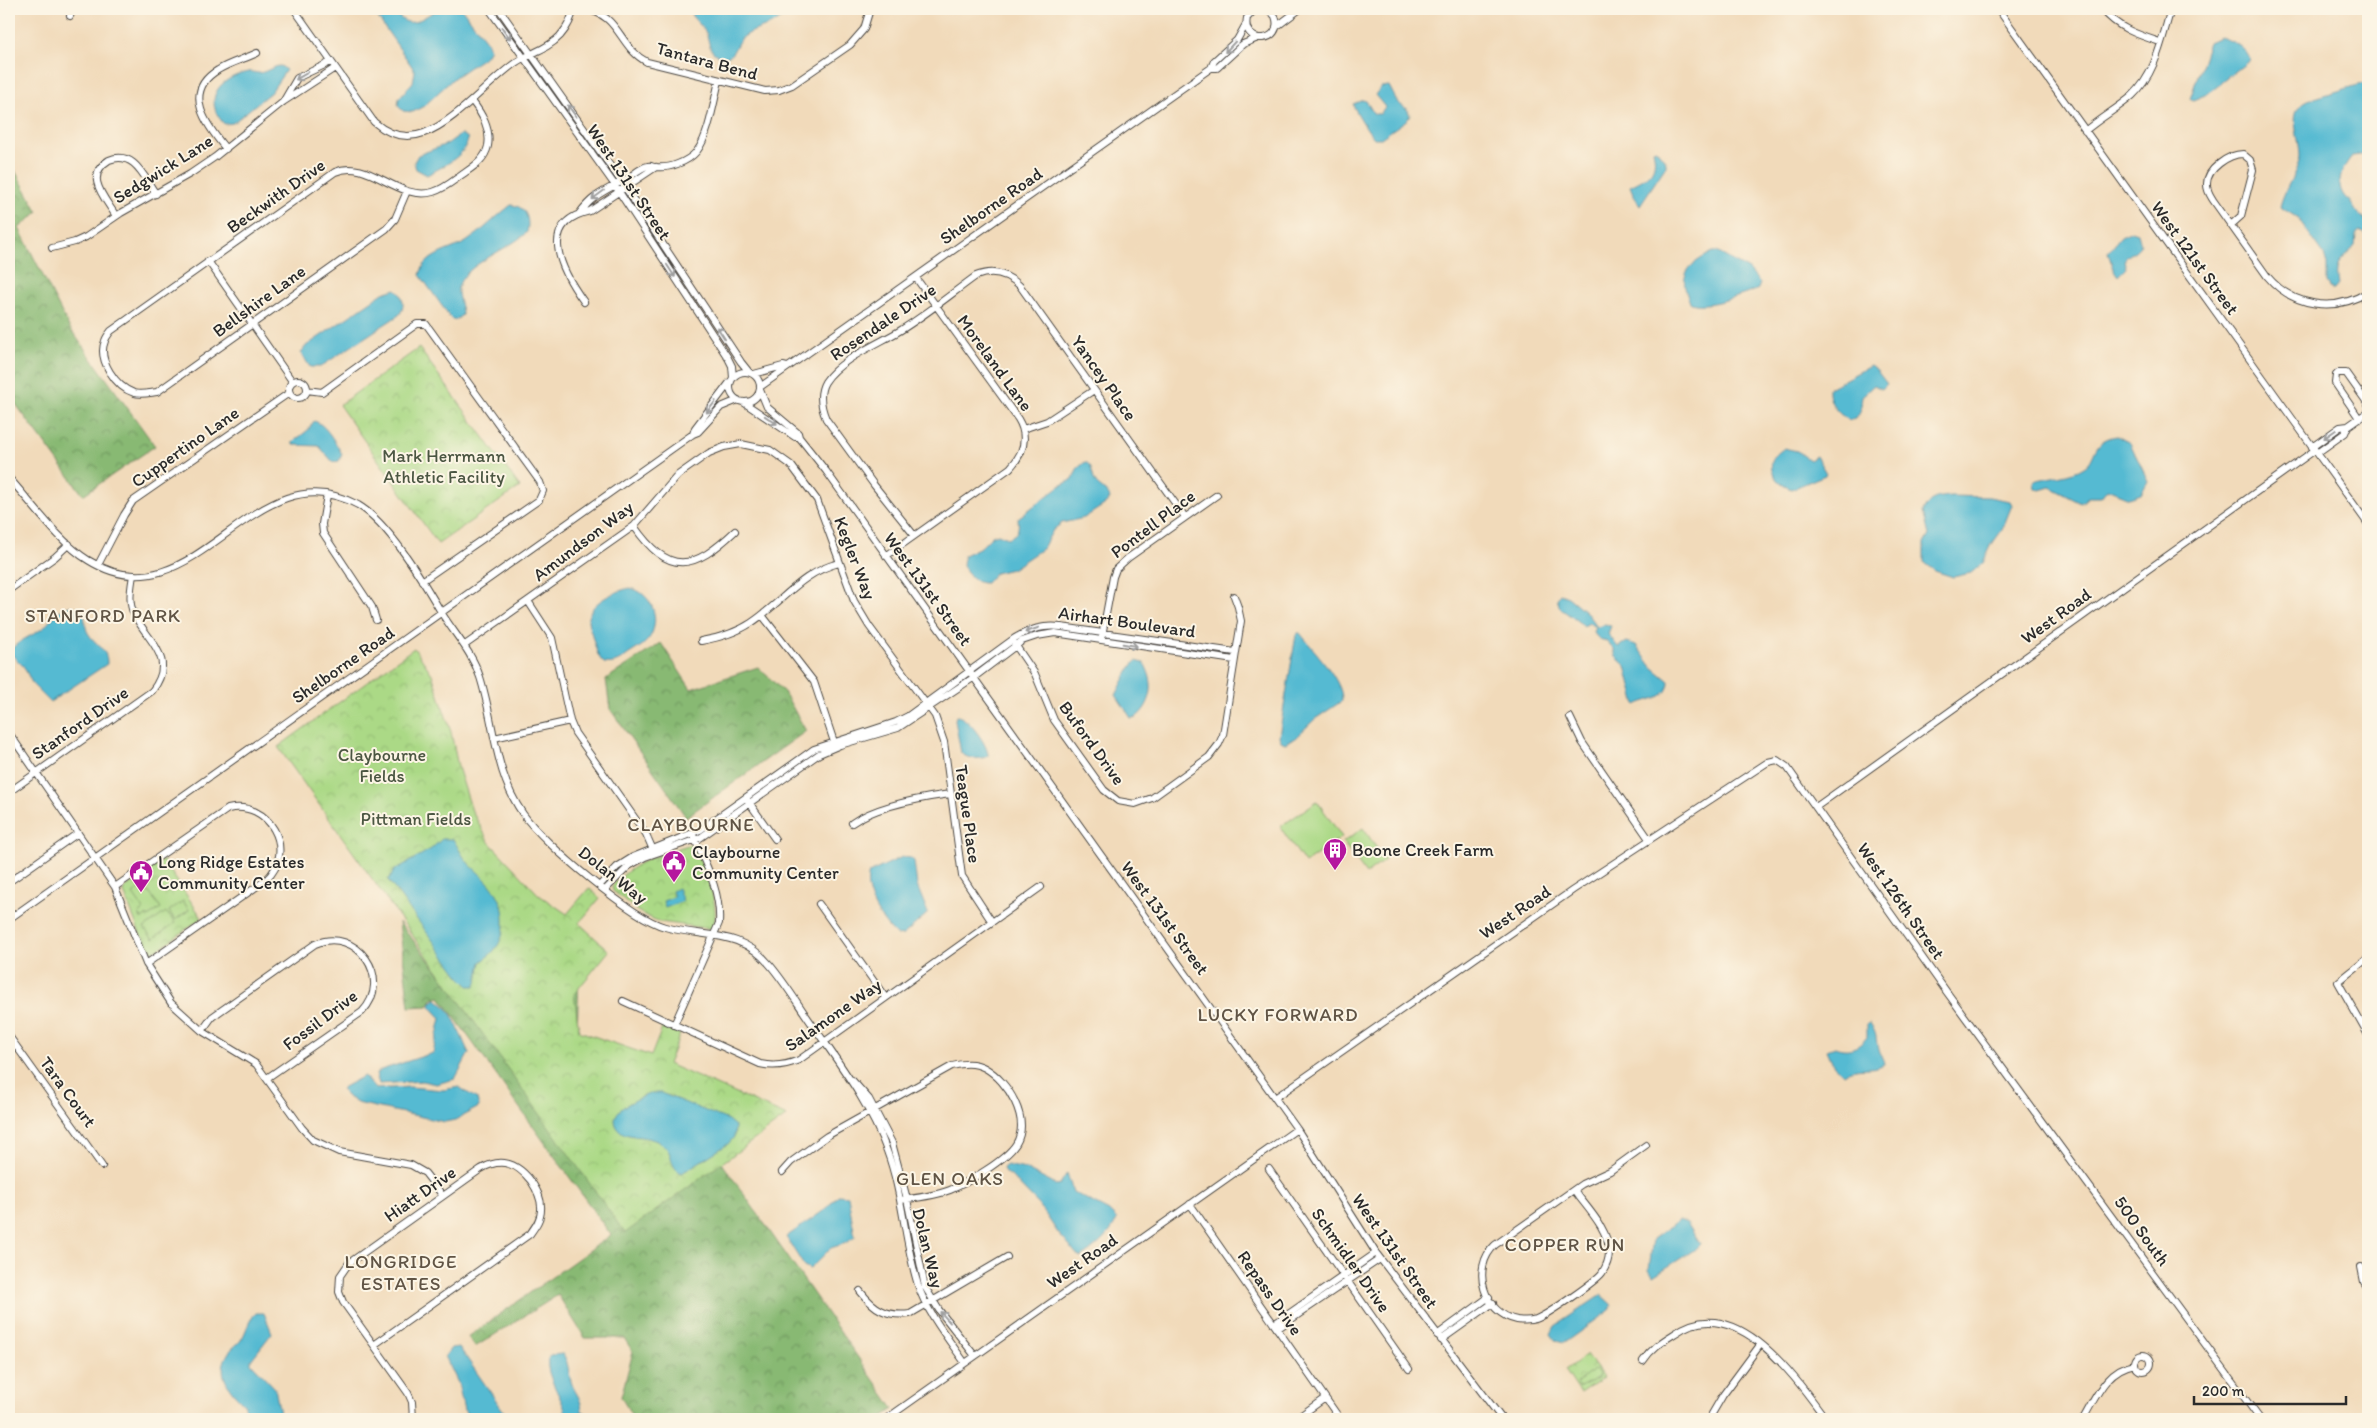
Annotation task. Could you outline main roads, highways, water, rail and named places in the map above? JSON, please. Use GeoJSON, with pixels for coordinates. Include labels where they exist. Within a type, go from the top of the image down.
{"type":"FeatureCollection","features":[{"type":"Feature","properties":{"kind":"water"},"geometry":{"type":"Polygon","coordinates":[[[372,9],[392,9],[404,21],[414,22],[440,9],[462,9],[488,43],[490,49],[486,56],[455,77],[424,106],[413,112],[403,111],[398,106],[399,98],[413,82],[415,71],[372,9]]]}},
{"type":"Feature","properties":{"kind":"water"},"geometry":{"type":"Polygon","coordinates":[[[696,9],[790,9],[778,21],[753,31],[741,39],[733,52],[725,57],[713,52],[707,34],[692,16],[691,13],[696,9]]]}},
{"type":"Feature","properties":{"kind":"water"},"geometry":{"type":"Polygon","coordinates":[[[2220,37],[2234,42],[2242,48],[2250,60],[2205,95],[2193,100],[2190,99],[2209,42],[2220,37]]]}},
{"type":"Feature","properties":{"kind":"water"},"geometry":{"type":"Polygon","coordinates":[[[281,66],[286,70],[271,92],[233,123],[224,124],[214,106],[214,98],[222,84],[238,75],[249,72],[259,73],[281,66]]]}},
{"type":"Feature","properties":{"kind":"water"},"geometry":{"type":"Polygon","coordinates":[[[2368,82],[2368,154],[2352,156],[2343,170],[2340,187],[2345,197],[2349,199],[2360,216],[2368,222],[2368,234],[2360,232],[2356,235],[2355,246],[2338,266],[2338,284],[2334,289],[2331,289],[2327,283],[2327,265],[2324,255],[2298,218],[2280,207],[2300,156],[2295,117],[2301,105],[2308,100],[2368,82]]]}},
{"type":"Feature","properties":{"kind":"water"},"geometry":{"type":"Polygon","coordinates":[[[1389,86],[1398,103],[1407,109],[1410,115],[1408,119],[1381,138],[1374,138],[1353,104],[1363,100],[1366,101],[1374,114],[1380,114],[1385,107],[1375,95],[1381,87],[1389,86]]]}},
{"type":"Feature","properties":{"kind":"water"},"geometry":{"type":"Polygon","coordinates":[[[461,134],[468,138],[466,144],[452,161],[427,175],[416,169],[414,162],[418,155],[447,144],[461,134]]]}},
{"type":"Feature","properties":{"kind":"water"},"geometry":{"type":"Polygon","coordinates":[[[1656,149],[1666,162],[1666,166],[1640,205],[1630,186],[1642,180],[1653,169],[1653,150],[1656,149]]]}},
{"type":"Feature","properties":{"kind":"water"},"geometry":{"type":"Polygon","coordinates":[[[511,205],[520,208],[526,214],[528,222],[527,232],[510,245],[478,264],[462,279],[458,291],[462,315],[456,320],[452,320],[420,275],[422,268],[436,256],[472,238],[511,205]]]}},
{"type":"Feature","properties":{"kind":"water"},"geometry":{"type":"Polygon","coordinates":[[[2132,231],[2138,233],[2141,244],[2126,258],[2124,261],[2126,268],[2118,276],[2113,269],[2108,252],[2121,236],[2132,231]]]}},
{"type":"Feature","properties":{"kind":"water"},"geometry":{"type":"Polygon","coordinates":[[[1713,252],[1717,252],[1749,270],[1760,283],[1758,289],[1744,295],[1713,303],[1695,304],[1690,302],[1685,284],[1687,271],[1697,261],[1713,252]]]}},
{"type":"Feature","properties":{"kind":"water"},"geometry":{"type":"Polygon","coordinates":[[[396,289],[403,301],[399,315],[320,367],[310,367],[301,353],[306,346],[383,293],[396,289]]]}},
{"type":"Feature","properties":{"kind":"water"},"geometry":{"type":"Polygon","coordinates":[[[1870,366],[1877,371],[1887,384],[1882,389],[1874,385],[1862,396],[1859,414],[1849,420],[1834,407],[1830,398],[1829,388],[1870,366]]]}},
{"type":"Feature","properties":{"kind":"water"},"geometry":{"type":"Polygon","coordinates":[[[314,421],[323,426],[334,440],[342,454],[339,461],[333,462],[319,446],[293,445],[293,442],[308,430],[314,421]]]}},
{"type":"Feature","properties":{"kind":"water"},"geometry":{"type":"Polygon","coordinates":[[[2117,436],[2130,443],[2148,481],[2141,494],[2129,498],[2107,489],[2101,497],[2088,497],[2081,503],[2050,487],[2040,490],[2035,488],[2034,481],[2067,474],[2084,467],[2088,464],[2102,441],[2117,436]]]}},
{"type":"Feature","properties":{"kind":"water"},"geometry":{"type":"Polygon","coordinates":[[[1784,448],[1797,451],[1810,460],[1816,456],[1826,473],[1825,475],[1792,489],[1783,485],[1773,474],[1772,464],[1775,456],[1784,448]]]}},
{"type":"Feature","properties":{"kind":"water"},"geometry":{"type":"Polygon","coordinates":[[[1085,462],[1090,466],[1096,483],[1109,495],[1110,498],[1107,503],[1084,518],[1062,523],[1053,530],[1043,548],[1012,569],[995,573],[986,583],[978,582],[972,578],[963,566],[964,555],[981,547],[992,536],[998,534],[1008,538],[1014,535],[1018,528],[1018,518],[1060,486],[1073,479],[1077,469],[1085,462]]]}},
{"type":"Feature","properties":{"kind":"water"},"geometry":{"type":"Polygon","coordinates":[[[1951,496],[1989,497],[2010,501],[2012,505],[2002,530],[1992,544],[1983,563],[1971,573],[1953,577],[1935,571],[1924,562],[1924,544],[1929,535],[1923,512],[1934,499],[1951,496]]]}},
{"type":"Feature","properties":{"kind":"water"},"geometry":{"type":"Polygon","coordinates":[[[630,588],[644,596],[653,609],[655,617],[652,633],[644,644],[620,660],[615,663],[604,663],[597,652],[589,627],[588,620],[590,614],[593,608],[604,598],[630,588]]]}},
{"type":"Feature","properties":{"kind":"water"},"geometry":{"type":"Polygon","coordinates":[[[1560,594],[1568,597],[1585,611],[1597,627],[1611,626],[1608,634],[1618,647],[1627,642],[1636,645],[1652,667],[1669,681],[1666,692],[1657,698],[1636,705],[1626,666],[1616,657],[1614,649],[1607,641],[1599,639],[1593,632],[1595,627],[1589,623],[1584,626],[1560,608],[1557,599],[1560,594]]]}},
{"type":"Feature","properties":{"kind":"water"},"geometry":{"type":"Polygon","coordinates":[[[71,606],[82,609],[87,630],[103,650],[107,664],[50,702],[33,685],[24,667],[12,655],[11,650],[17,644],[43,628],[59,611],[71,606]]]}},
{"type":"Feature","properties":{"kind":"water"},"geometry":{"type":"Polygon","coordinates":[[[1298,633],[1320,657],[1333,675],[1338,684],[1342,701],[1315,719],[1295,738],[1285,743],[1281,741],[1279,736],[1296,635],[1298,633]]]}},
{"type":"Feature","properties":{"kind":"water"},"geometry":{"type":"Polygon","coordinates":[[[1136,661],[1144,663],[1147,669],[1151,681],[1151,692],[1144,709],[1140,714],[1131,718],[1116,695],[1136,661]]]}},
{"type":"Feature","properties":{"kind":"water"},"geometry":{"type":"Polygon","coordinates":[[[956,716],[966,720],[976,732],[985,745],[988,756],[974,758],[967,757],[961,753],[955,720],[956,716]]]}},
{"type":"Feature","properties":{"kind":"water"},"geometry":{"type":"Polygon","coordinates":[[[442,839],[453,839],[467,862],[483,877],[499,897],[504,913],[504,929],[500,941],[498,946],[481,962],[475,986],[469,986],[459,976],[388,880],[395,870],[431,849],[442,839]]]}},
{"type":"Feature","properties":{"kind":"water"},"geometry":{"type":"Polygon","coordinates":[[[902,857],[911,858],[914,861],[917,886],[928,913],[903,935],[897,936],[885,923],[875,907],[868,889],[868,881],[869,873],[902,857]]]}},
{"type":"Feature","properties":{"kind":"water"},"geometry":{"type":"Polygon","coordinates":[[[678,888],[683,901],[665,908],[663,901],[674,897],[672,891],[678,888]]]}},
{"type":"Feature","properties":{"kind":"water"},"geometry":{"type":"Polygon","coordinates":[[[436,999],[442,1003],[452,1016],[469,1053],[455,1079],[436,1084],[422,1081],[379,1084],[376,1074],[381,1070],[433,1053],[441,1018],[430,1006],[431,1002],[436,999]]]}},
{"type":"Feature","properties":{"kind":"water"},"geometry":{"type":"Polygon","coordinates":[[[1870,1023],[1884,1064],[1874,1068],[1853,1069],[1844,1074],[1834,1066],[1827,1050],[1835,1047],[1849,1049],[1857,1046],[1867,1037],[1867,1024],[1870,1023]]]}},
{"type":"Feature","properties":{"kind":"water"},"geometry":{"type":"Polygon","coordinates":[[[364,1076],[375,1089],[410,1087],[443,1090],[459,1087],[477,1099],[479,1107],[455,1120],[445,1122],[357,1103],[345,1095],[342,1088],[364,1076]]]}},
{"type":"Feature","properties":{"kind":"water"},"geometry":{"type":"Polygon","coordinates":[[[651,1093],[661,1093],[728,1120],[735,1126],[734,1137],[728,1144],[682,1173],[678,1171],[673,1164],[669,1151],[658,1141],[625,1134],[617,1127],[616,1115],[620,1110],[651,1093]]]}},
{"type":"Feature","properties":{"kind":"water"},"geometry":{"type":"Polygon","coordinates":[[[1007,1165],[1025,1169],[1056,1185],[1060,1184],[1067,1173],[1073,1192],[1109,1211],[1117,1219],[1115,1225],[1102,1241],[1080,1258],[1058,1233],[1040,1206],[1010,1175],[1005,1173],[1003,1168],[1007,1165]]]}},
{"type":"Feature","properties":{"kind":"water"},"geometry":{"type":"Polygon","coordinates":[[[838,1195],[848,1196],[855,1237],[846,1243],[831,1248],[810,1269],[804,1266],[786,1237],[826,1209],[838,1195]]]}},
{"type":"Feature","properties":{"kind":"water"},"geometry":{"type":"Polygon","coordinates":[[[1679,1220],[1687,1223],[1700,1244],[1694,1250],[1653,1276],[1649,1269],[1653,1239],[1679,1220]]]}},
{"type":"Feature","properties":{"kind":"water"},"geometry":{"type":"Polygon","coordinates":[[[1601,1295],[1612,1305],[1610,1310],[1564,1343],[1556,1341],[1551,1334],[1555,1326],[1601,1295]]]}},
{"type":"Feature","properties":{"kind":"water"},"geometry":{"type":"Polygon","coordinates":[[[256,1313],[264,1313],[272,1333],[251,1360],[251,1363],[275,1388],[281,1419],[243,1419],[245,1405],[229,1387],[223,1373],[225,1359],[241,1340],[256,1313]]]}},
{"type":"Feature","properties":{"kind":"water"},"geometry":{"type":"Polygon","coordinates":[[[459,1347],[509,1419],[486,1419],[467,1414],[464,1410],[458,1383],[445,1356],[451,1348],[459,1347]]]}},
{"type":"Feature","properties":{"kind":"water"},"geometry":{"type":"Polygon","coordinates":[[[563,1354],[582,1411],[597,1419],[567,1419],[563,1404],[548,1369],[550,1355],[563,1354]]]}},
{"type":"Feature","properties":{"kind":"place","name":"Boone Creek Farm"},"geometry":{"type":"Point","coordinates":[1335,871]}},
{"type":"Feature","properties":{"kind":"place","name":"Claybourne Community Center"},"geometry":{"type":"Point","coordinates":[674,883]}},
{"type":"Feature","properties":{"kind":"place","name":"Long Ridge Estates Community Center"},"geometry":{"type":"Point","coordinates":[141,893]}},
{"type":"Feature","properties":{"kind":"district","name":"STANFORD PARK"},"geometry":{"type":"Point","coordinates":[103,615]}},
{"type":"Feature","properties":{"kind":"district","name":"CLAYBOURNE"},"geometry":{"type":"Point","coordinates":[691,824]}},
{"type":"Feature","properties":{"kind":"district","name":"LUCKY FORWARD"},"geometry":{"type":"Point","coordinates":[1278,1014]}},
{"type":"Feature","properties":{"kind":"district","name":"GLEN OAKS"},"geometry":{"type":"Point","coordinates":[950,1178]}},
{"type":"Feature","properties":{"kind":"district","name":"COPPER RUN"},"geometry":{"type":"Point","coordinates":[1565,1244]}},
{"type":"Feature","properties":{"kind":"district","name":"LONGRIDGE ESTATES"},"geometry":{"type":"Point","coordinates":[401,1272]}},
{"type":"Feature","properties":{"kind":"park label","name":"Mark Herrmann Athletic Facility"},"geometry":{"type":"Point","coordinates":[444,466]}},
{"type":"Feature","properties":{"kind":"park label","name":"Claybourne Fields"},"geometry":{"type":"Point","coordinates":[382,765]}},
{"type":"Feature","properties":{"kind":"park label","name":"Pittman Fields"},"geometry":{"type":"Point","coordinates":[416,819]}}]}
